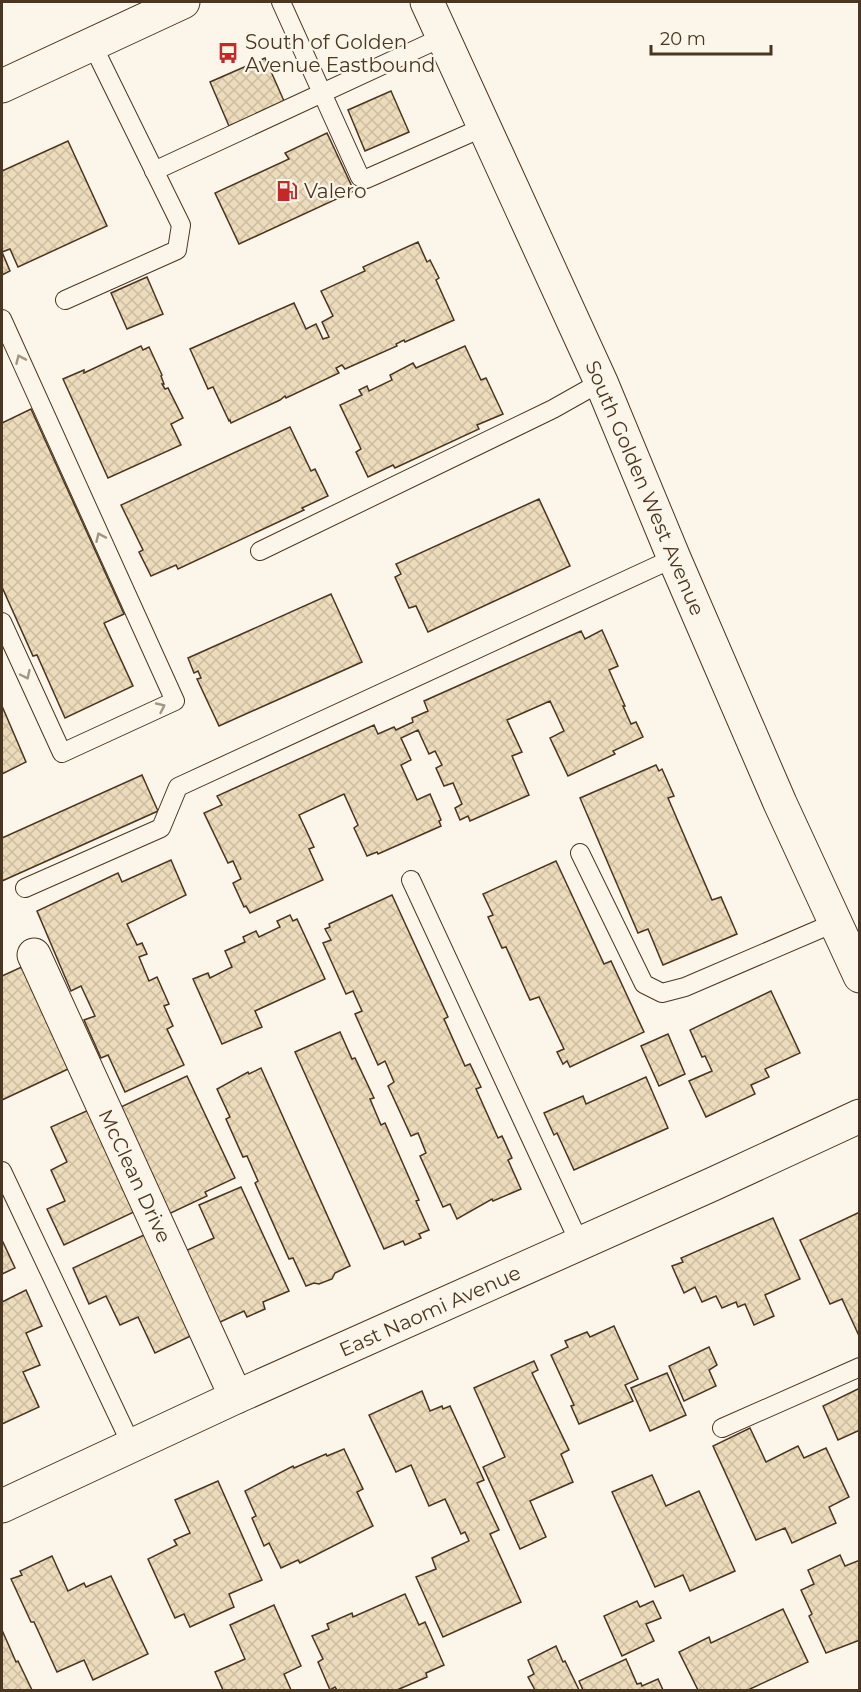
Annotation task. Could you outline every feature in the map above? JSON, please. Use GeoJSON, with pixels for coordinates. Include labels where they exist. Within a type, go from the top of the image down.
{"type":"FeatureCollection","features":[{"type":"Feature","properties":{"kind":"street"},"geometry":{"type":"LineString","coordinates":[[2,86],[183,2]]}},
{"type":"Feature","properties":{"kind":"street","name":"South Golden West Avenue"},"geometry":{"type":"LineString","coordinates":[[427,2],[601,382],[674,558],[834,923],[860,976]]}},
{"type":"Feature","properties":{"kind":"street","name":"McClean Drive"},"geometry":{"type":"LineString","coordinates":[[34,955],[236,1397]]}},
{"type":"Feature","properties":{"kind":"street","name":"East Naomi Avenue"},"geometry":{"type":"LineString","coordinates":[[2,1506],[236,1397],[860,1116]]}},
{"type":"Feature","properties":{"kind":"lane"},"geometry":{"type":"LineString","coordinates":[[281,2],[360,177],[366,179],[484,127]]}},
{"type":"Feature","properties":{"kind":"lane"},"geometry":{"type":"LineString","coordinates":[[154,171],[443,37]]}},
{"type":"Feature","properties":{"kind":"lane"},"geometry":{"type":"LineString","coordinates":[[65,300],[177,250],[181,225],[92,44]]}},
{"type":"Feature","properties":{"kind":"lane"},"geometry":{"type":"LineString","coordinates":[[2,319],[175,701],[62,753],[2,622]]}},
{"type":"Feature","properties":{"kind":"lane"},"geometry":{"type":"LineString","coordinates":[[260,551],[553,409],[601,382]]}},
{"type":"Feature","properties":{"kind":"lane"},"geometry":{"type":"LineString","coordinates":[[25,888],[161,828],[178,787],[674,558]]}},
{"type":"Feature","properties":{"kind":"lane"},"geometry":{"type":"LineString","coordinates":[[580,854],[644,984],[662,993],[685,987],[834,923]]}},
{"type":"Feature","properties":{"kind":"lane"},"geometry":{"type":"LineString","coordinates":[[411,880],[580,1244]]}},
{"type":"Feature","properties":{"kind":"lane"},"geometry":{"type":"LineString","coordinates":[[2,1172],[132,1446]]}},
{"type":"Feature","properties":{"kind":"lane"},"geometry":{"type":"LineString","coordinates":[[722,1428],[860,1367]]}},
{"type":"Feature","properties":{"kind":"building"},"geometry":{"type":"Polygon","coordinates":[[[265,58],[284,101],[229,126],[210,82],[265,58]]]}},
{"type":"Feature","properties":{"kind":"building"},"geometry":{"type":"Polygon","coordinates":[[[391,91],[409,132],[365,151],[348,110],[391,91]]]}},
{"type":"Feature","properties":{"kind":"building"},"geometry":{"type":"Polygon","coordinates":[[[327,133],[354,191],[239,244],[215,193],[289,159],[285,153],[327,133]]]}},
{"type":"Feature","properties":{"kind":"building"},"geometry":{"type":"Polygon","coordinates":[[[68,141],[107,226],[18,267],[10,249],[2,252],[2,171],[68,141]]]}},
{"type":"Feature","properties":{"kind":"building"},"geometry":{"type":"Polygon","coordinates":[[[418,242],[427,262],[430,260],[439,278],[436,280],[454,320],[405,342],[404,340],[396,344],[397,346],[345,369],[342,365],[336,368],[339,373],[286,398],[285,396],[231,423],[229,421],[213,387],[208,389],[190,349],[294,303],[306,329],[316,324],[323,339],[329,337],[322,322],[333,316],[321,291],[365,271],[363,267],[418,242]]]}},
{"type":"Feature","properties":{"kind":"building"},"geometry":{"type":"Polygon","coordinates":[[[2,252],[10,271],[2,275],[2,252]]]}},
{"type":"Feature","properties":{"kind":"building"},"geometry":{"type":"Polygon","coordinates":[[[147,277],[163,314],[127,329],[111,293],[147,277]]]}},
{"type":"Feature","properties":{"kind":"building"},"geometry":{"type":"Polygon","coordinates":[[[141,346],[143,350],[149,347],[162,375],[164,384],[162,384],[165,389],[168,388],[183,418],[171,424],[181,445],[108,478],[63,379],[84,370],[84,373],[141,346]]]}},
{"type":"Feature","properties":{"kind":"building"},"geometry":{"type":"Polygon","coordinates":[[[465,346],[481,380],[486,378],[503,414],[477,425],[479,429],[395,468],[393,465],[368,477],[356,452],[361,449],[340,405],[362,395],[359,390],[367,386],[369,391],[392,380],[390,375],[413,363],[416,368],[465,346]]]}},
{"type":"Feature","properties":{"kind":"building"},"geometry":{"type":"Polygon","coordinates":[[[31,409],[124,614],[104,623],[133,686],[65,718],[37,655],[33,656],[2,587],[2,423],[31,409]]]}},
{"type":"Feature","properties":{"kind":"building"},"geometry":{"type":"Polygon","coordinates":[[[290,427],[311,471],[315,469],[328,496],[302,508],[304,510],[178,569],[176,565],[151,576],[139,552],[143,550],[121,505],[290,427]]]}},
{"type":"Feature","properties":{"kind":"building"},"geometry":{"type":"Polygon","coordinates":[[[539,499],[570,566],[428,632],[416,606],[409,608],[395,577],[401,574],[396,564],[539,499]]]}},
{"type":"Feature","properties":{"kind":"building"},"geometry":{"type":"Polygon","coordinates":[[[331,594],[362,662],[219,726],[197,679],[201,678],[198,671],[194,673],[188,658],[331,594]]]}},
{"type":"Feature","properties":{"kind":"building"},"geometry":{"type":"Polygon","coordinates":[[[602,630],[618,666],[609,670],[631,724],[636,722],[643,737],[613,751],[615,754],[568,776],[550,738],[564,731],[550,701],[507,720],[522,752],[512,756],[529,795],[470,821],[468,816],[460,820],[455,808],[462,804],[453,783],[444,786],[436,768],[442,765],[435,751],[429,754],[418,730],[401,738],[411,760],[401,765],[417,800],[430,794],[441,820],[439,821],[441,826],[378,854],[377,852],[367,856],[354,828],[358,825],[344,794],[299,815],[314,847],[309,849],[323,880],[250,913],[246,906],[244,907],[233,883],[241,879],[233,861],[228,863],[204,813],[222,805],[217,796],[374,725],[378,734],[394,727],[396,730],[413,722],[412,718],[428,711],[424,701],[581,631],[585,639],[602,630]]]}},
{"type":"Feature","properties":{"kind":"building"},"geometry":{"type":"Polygon","coordinates":[[[2,706],[26,762],[2,774],[2,706]]]}},
{"type":"Feature","properties":{"kind":"building"},"geometry":{"type":"Polygon","coordinates":[[[656,765],[659,771],[662,769],[674,796],[668,798],[712,900],[721,897],[737,934],[663,965],[648,929],[638,933],[580,798],[656,765]]]}},
{"type":"Feature","properties":{"kind":"building"},"geometry":{"type":"Polygon","coordinates":[[[142,775],[158,811],[2,881],[2,838],[142,775]]]}},
{"type":"Feature","properties":{"kind":"building"},"geometry":{"type":"Polygon","coordinates":[[[171,860],[186,895],[127,924],[137,945],[142,943],[147,954],[139,957],[149,981],[157,977],[169,1004],[164,1006],[173,1026],[167,1029],[184,1065],[125,1092],[108,1055],[101,1058],[84,1020],[95,1016],[81,986],[71,991],[37,911],[118,873],[122,882],[171,860]]]}},
{"type":"Feature","properties":{"kind":"building"},"geometry":{"type":"Polygon","coordinates":[[[556,861],[604,964],[611,961],[644,1032],[570,1067],[567,1061],[563,1064],[557,1052],[564,1049],[539,997],[530,1000],[506,947],[502,948],[488,917],[493,915],[483,894],[556,861]]]}},
{"type":"Feature","properties":{"kind":"building"},"geometry":{"type":"Polygon","coordinates":[[[392,895],[448,1017],[444,1019],[465,1066],[470,1064],[481,1087],[476,1089],[498,1138],[502,1136],[512,1158],[508,1160],[521,1189],[493,1201],[492,1199],[457,1219],[450,1204],[443,1207],[420,1156],[426,1153],[418,1133],[411,1136],[388,1086],[394,1082],[385,1061],[378,1065],[355,1014],[362,1011],[353,991],[346,994],[323,943],[331,940],[325,929],[330,927],[329,924],[392,895]]]}},
{"type":"Feature","properties":{"kind":"building"},"geometry":{"type":"Polygon","coordinates":[[[290,915],[293,921],[297,919],[325,979],[255,1011],[262,1027],[222,1044],[193,979],[208,973],[210,978],[232,967],[225,951],[245,942],[243,937],[256,931],[259,937],[280,927],[277,921],[290,915]]]}},
{"type":"Feature","properties":{"kind":"building"},"geometry":{"type":"Polygon","coordinates":[[[26,965],[68,1069],[2,1100],[2,976],[26,965]]]}},
{"type":"Feature","properties":{"kind":"building"},"geometry":{"type":"Polygon","coordinates":[[[771,991],[800,1053],[765,1069],[769,1077],[751,1085],[755,1094],[706,1117],[689,1081],[712,1071],[705,1056],[702,1057],[690,1030],[771,991]]]}},
{"type":"Feature","properties":{"kind":"building"},"geometry":{"type":"Polygon","coordinates":[[[340,1032],[374,1098],[370,1099],[381,1125],[385,1123],[419,1200],[416,1201],[429,1230],[419,1234],[421,1238],[405,1245],[403,1241],[384,1249],[295,1052],[340,1032]]]}},
{"type":"Feature","properties":{"kind":"building"},"geometry":{"type":"Polygon","coordinates":[[[668,1034],[685,1074],[659,1086],[641,1046],[668,1034]]]}},
{"type":"Feature","properties":{"kind":"building"},"geometry":{"type":"Polygon","coordinates":[[[261,1068],[350,1266],[335,1273],[332,1279],[319,1284],[306,1286],[293,1258],[289,1259],[255,1183],[258,1181],[247,1156],[243,1157],[226,1119],[230,1117],[217,1089],[248,1072],[249,1074],[261,1068]]]}},
{"type":"Feature","properties":{"kind":"building"},"geometry":{"type":"Polygon","coordinates":[[[187,1076],[235,1178],[205,1192],[207,1196],[158,1219],[108,1113],[187,1076]]]}},
{"type":"Feature","properties":{"kind":"building"},"geometry":{"type":"Polygon","coordinates":[[[646,1077],[668,1128],[574,1170],[557,1133],[554,1135],[544,1113],[583,1096],[586,1104],[646,1077]]]}},
{"type":"Feature","properties":{"kind":"building"},"geometry":{"type":"Polygon","coordinates":[[[91,1109],[134,1212],[64,1245],[47,1209],[65,1201],[51,1170],[67,1162],[51,1127],[91,1109]]]}},
{"type":"Feature","properties":{"kind":"building"},"geometry":{"type":"Polygon","coordinates":[[[241,1187],[289,1291],[263,1302],[265,1309],[247,1317],[244,1311],[218,1323],[185,1251],[214,1238],[199,1205],[241,1187]]]}},
{"type":"Feature","properties":{"kind":"building"},"geometry":{"type":"Polygon","coordinates":[[[860,1212],[860,1338],[842,1299],[830,1304],[800,1240],[860,1212]]]}},
{"type":"Feature","properties":{"kind":"building"},"geometry":{"type":"Polygon","coordinates":[[[773,1218],[800,1279],[765,1295],[774,1316],[754,1325],[745,1304],[738,1307],[736,1302],[722,1308],[716,1296],[702,1302],[695,1287],[684,1293],[672,1266],[683,1262],[681,1258],[773,1218]]]}},
{"type":"Feature","properties":{"kind":"building"},"geometry":{"type":"Polygon","coordinates":[[[144,1235],[195,1334],[155,1353],[138,1317],[120,1325],[106,1296],[89,1304],[73,1268],[144,1235]]]}},
{"type":"Feature","properties":{"kind":"building"},"geometry":{"type":"Polygon","coordinates":[[[2,1240],[15,1268],[2,1274],[2,1240]]]}},
{"type":"Feature","properties":{"kind":"building"},"geometry":{"type":"Polygon","coordinates":[[[26,1290],[42,1326],[26,1333],[40,1365],[23,1372],[39,1407],[2,1424],[2,1302],[26,1290]]]}},
{"type":"Feature","properties":{"kind":"building"},"geometry":{"type":"Polygon","coordinates":[[[614,1326],[638,1379],[625,1385],[633,1401],[579,1424],[571,1406],[574,1405],[551,1355],[568,1347],[565,1341],[587,1332],[590,1337],[614,1326]]]}},
{"type":"Feature","properties":{"kind":"building"},"geometry":{"type":"Polygon","coordinates":[[[709,1347],[717,1365],[709,1370],[716,1386],[684,1401],[669,1366],[709,1347]]]}},
{"type":"Feature","properties":{"kind":"building"},"geometry":{"type":"Polygon","coordinates":[[[534,1361],[538,1370],[532,1373],[569,1450],[561,1454],[573,1482],[530,1501],[546,1537],[520,1549],[483,1467],[505,1457],[474,1388],[534,1361]]]}},
{"type":"Feature","properties":{"kind":"building"},"geometry":{"type":"Polygon","coordinates":[[[667,1373],[686,1415],[650,1431],[631,1388],[667,1373]]]}},
{"type":"Feature","properties":{"kind":"building"},"geometry":{"type":"Polygon","coordinates":[[[860,1388],[860,1430],[838,1440],[823,1406],[860,1388]]]}},
{"type":"Feature","properties":{"kind":"building"},"geometry":{"type":"Polygon","coordinates":[[[422,1391],[430,1411],[442,1406],[443,1409],[450,1406],[484,1480],[477,1483],[499,1530],[490,1534],[521,1602],[443,1637],[416,1577],[436,1569],[432,1558],[469,1541],[465,1532],[461,1534],[445,1499],[429,1506],[411,1465],[396,1472],[369,1415],[422,1391]]]}},
{"type":"Feature","properties":{"kind":"building"},"geometry":{"type":"Polygon","coordinates":[[[750,1428],[766,1462],[798,1446],[804,1458],[826,1448],[849,1497],[829,1507],[836,1523],[792,1543],[785,1528],[756,1540],[713,1446],[750,1428]]]}},
{"type":"Feature","properties":{"kind":"building"},"geometry":{"type":"Polygon","coordinates":[[[344,1449],[363,1489],[357,1492],[373,1526],[300,1563],[298,1560],[281,1568],[269,1543],[264,1546],[252,1518],[256,1516],[245,1491],[293,1466],[294,1468],[344,1449]]]}},
{"type":"Feature","properties":{"kind":"building"},"geometry":{"type":"Polygon","coordinates":[[[652,1475],[666,1506],[699,1491],[735,1571],[690,1591],[683,1575],[655,1587],[612,1492],[652,1475]]]}},
{"type":"Feature","properties":{"kind":"building"},"geometry":{"type":"Polygon","coordinates":[[[218,1481],[262,1580],[229,1594],[234,1607],[190,1627],[184,1614],[175,1618],[148,1559],[177,1545],[174,1540],[190,1533],[175,1500],[218,1481]]]}},
{"type":"Feature","properties":{"kind":"building"},"geometry":{"type":"Polygon","coordinates":[[[840,1555],[845,1566],[860,1560],[860,1640],[826,1653],[809,1616],[812,1614],[801,1590],[814,1584],[808,1570],[840,1555]]]}},
{"type":"Feature","properties":{"kind":"building"},"geometry":{"type":"Polygon","coordinates":[[[52,1556],[68,1591],[84,1583],[86,1587],[111,1576],[148,1654],[93,1680],[84,1660],[57,1672],[11,1579],[22,1575],[20,1571],[52,1556]]]}},
{"type":"Feature","properties":{"kind":"building"},"geometry":{"type":"Polygon","coordinates":[[[405,1594],[419,1625],[425,1622],[444,1665],[426,1673],[427,1677],[397,1690],[337,1690],[335,1687],[330,1690],[318,1662],[323,1659],[312,1636],[329,1629],[327,1624],[352,1613],[353,1617],[405,1594]]]}},
{"type":"Feature","properties":{"kind":"building"},"geometry":{"type":"Polygon","coordinates":[[[637,1601],[640,1607],[653,1601],[661,1618],[646,1624],[654,1641],[622,1656],[604,1616],[637,1601]]]}},
{"type":"Feature","properties":{"kind":"building"},"geometry":{"type":"Polygon","coordinates":[[[274,1605],[301,1666],[284,1674],[291,1690],[223,1690],[215,1672],[245,1659],[230,1625],[274,1605]]]}},
{"type":"Feature","properties":{"kind":"building"},"geometry":{"type":"Polygon","coordinates":[[[783,1609],[808,1662],[748,1690],[698,1690],[679,1652],[709,1637],[711,1643],[783,1609]]]}},
{"type":"Feature","properties":{"kind":"building"},"geometry":{"type":"Polygon","coordinates":[[[2,1630],[16,1662],[18,1661],[32,1690],[2,1690],[2,1630]]]}},
{"type":"Feature","properties":{"kind":"building"},"geometry":{"type":"Polygon","coordinates":[[[556,1646],[579,1690],[535,1690],[528,1677],[534,1674],[528,1660],[556,1646]]]}},
{"type":"Feature","properties":{"kind":"building"},"geometry":{"type":"Polygon","coordinates":[[[626,1659],[637,1684],[641,1683],[642,1686],[658,1679],[663,1690],[583,1690],[579,1681],[626,1659]]]}},
{"type":"Feature","properties":{"kind":"place","name":"South of Golden Avenue Eastbound"},"geometry":{"type":"Point","coordinates":[228,53]}},
{"type":"Feature","properties":{"kind":"place","name":"Valero"},"geometry":{"type":"Point","coordinates":[287,191]}}]}
